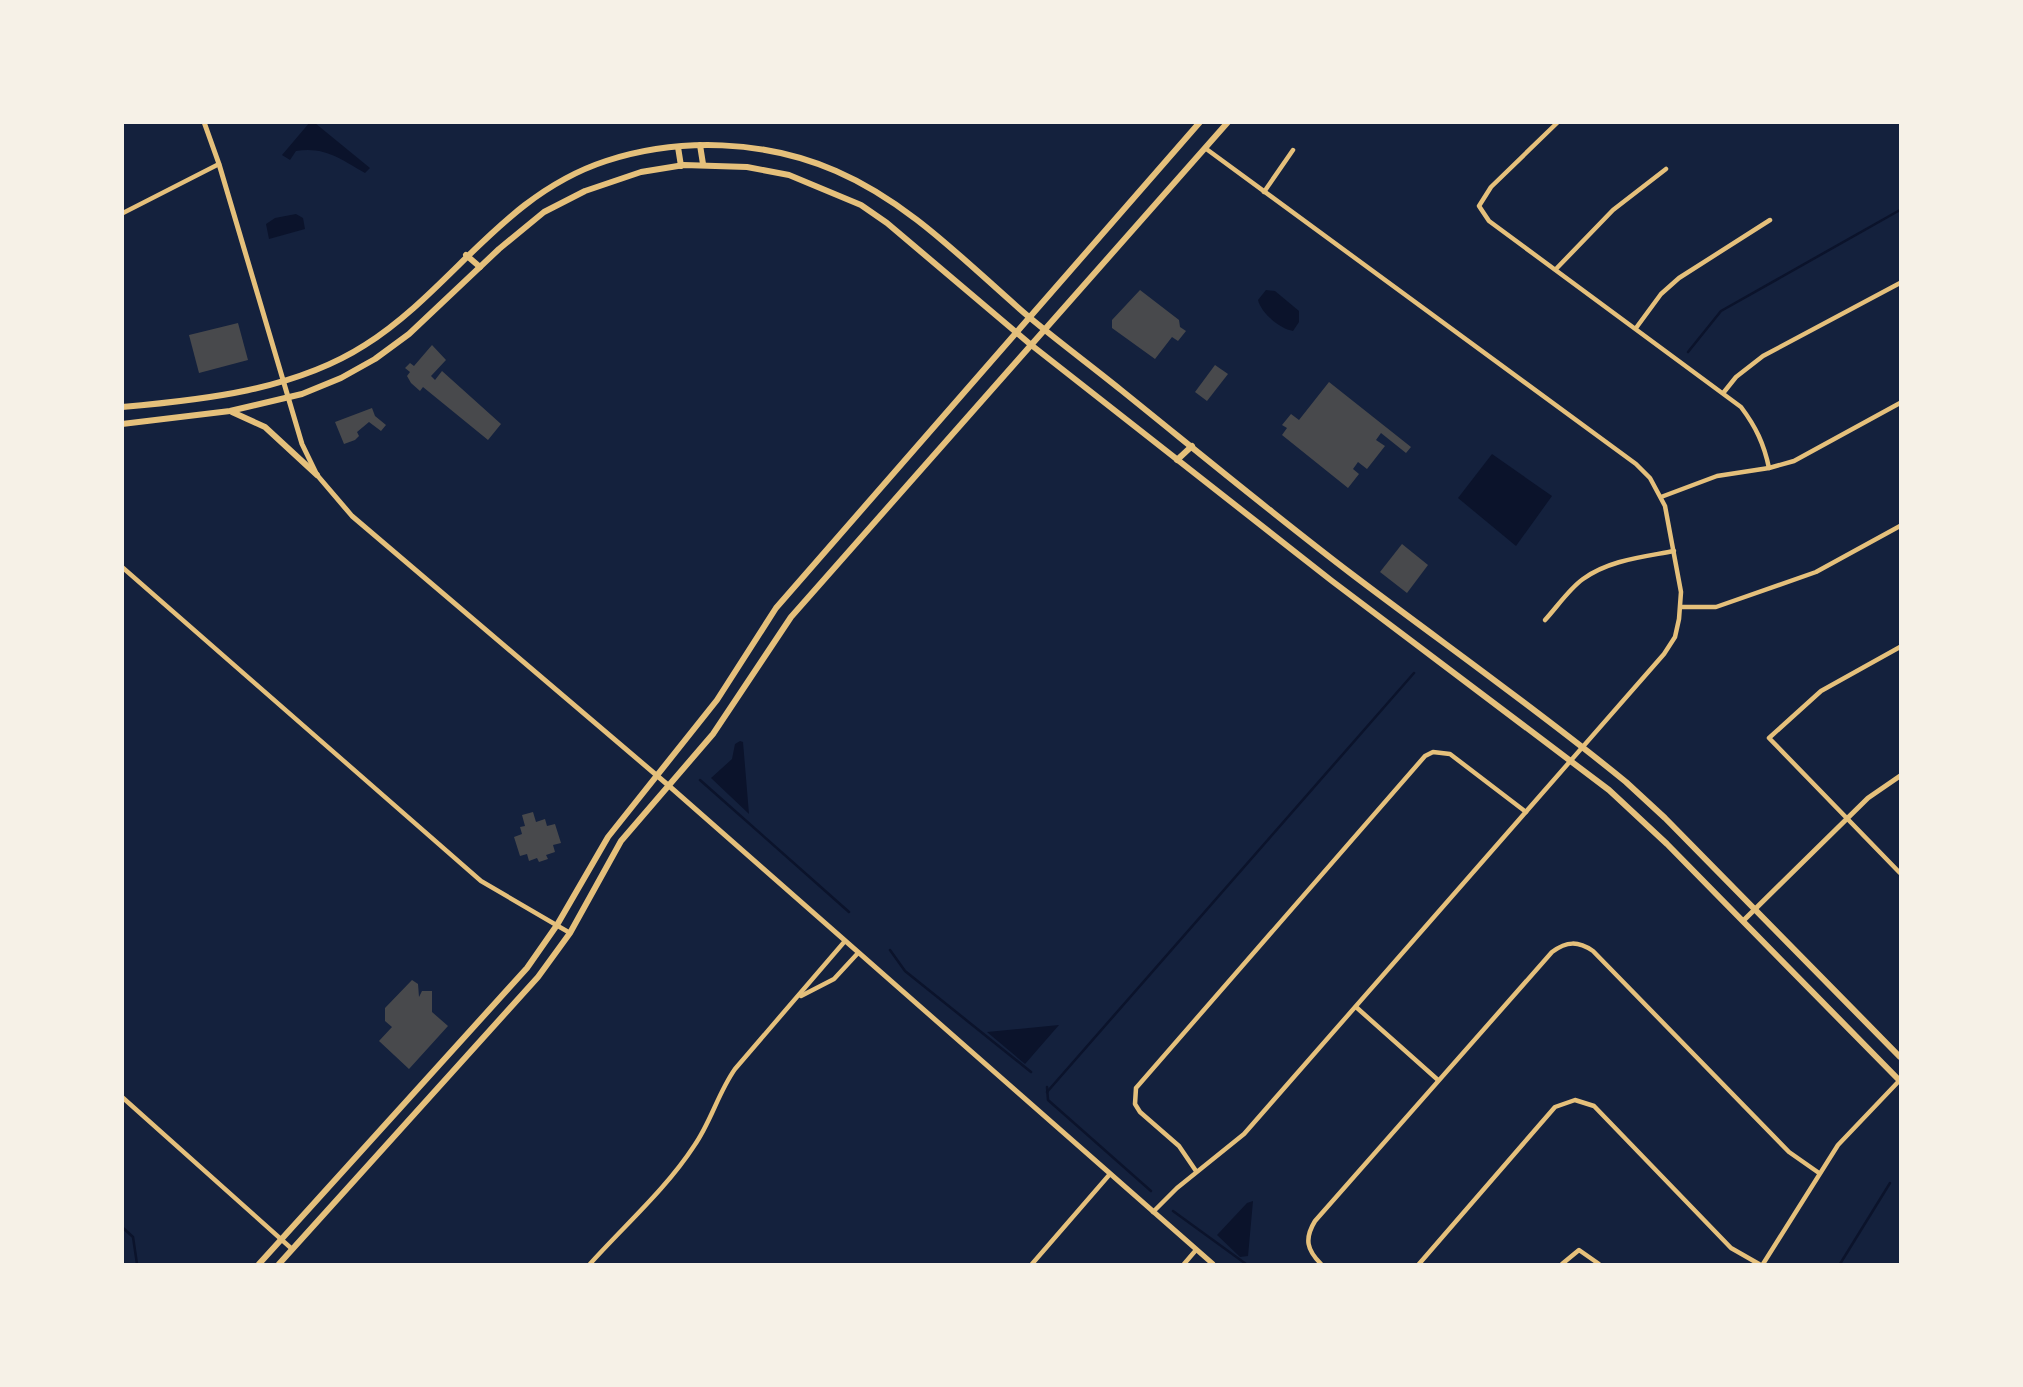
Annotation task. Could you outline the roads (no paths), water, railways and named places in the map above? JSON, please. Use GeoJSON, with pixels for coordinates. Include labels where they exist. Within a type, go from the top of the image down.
{"type":"FeatureCollection","features":[{"type":"Feature","properties":{"kind":"main road"},"geometry":{"type":"LineString","coordinates":[[260,1265],[508,990],[557,925],[608,837],[717,700],[776,608],[1018,334],[1200,122]]}},
{"type":"Feature","properties":{"kind":"main road"},"geometry":{"type":"LineString","coordinates":[[279,1265],[519,1000],[570,933],[621,841],[713,734],[791,617],[1043,328],[1228,122]]}},
{"type":"Feature","properties":{"kind":"main road"},"geometry":{"type":"LineString","coordinates":[[700,145],[703,164]]}},
{"type":"Feature","properties":{"kind":"main road"},"geometry":{"type":"LineString","coordinates":[[122,407],[219,396],[282,380],[340,360],[367,344],[407,313],[516,210],[558,183],[605,162],[700,145],[785,154],[857,181],[913,215],[1043,328],[1345,568],[1584,747],[1665,818],[1900,1057]]}},
{"type":"Feature","properties":{"kind":"main road"},"geometry":{"type":"LineString","coordinates":[[678,147],[681,166]]}},
{"type":"Feature","properties":{"kind":"main road"},"geometry":{"type":"LineString","coordinates":[[122,424],[230,411],[288,398],[341,378],[381,355],[544,212],[585,191],[640,172],[703,164],[747,167],[789,175],[861,205],[887,223],[1030,344],[1177,460],[1332,581],[1571,760],[1639,816],[1900,1080]]}},
{"type":"Feature","properties":{"kind":"main road"},"geometry":{"type":"LineString","coordinates":[[466,255],[480,267]]}},
{"type":"Feature","properties":{"kind":"main road"},"geometry":{"type":"LineString","coordinates":[[230,411],[265,427],[317,475]]}},
{"type":"Feature","properties":{"kind":"main road"},"geometry":{"type":"LineString","coordinates":[[1177,460],[1192,446]]}},
{"type":"Feature","properties":{"kind":"main road"},"geometry":{"type":"LineString","coordinates":[[835,542],[846,553]]}},
{"type":"Feature","properties":{"kind":"main road"},"geometry":{"type":"LineString","coordinates":[[1332,581],[1345,568]]}},
{"type":"Feature","properties":{"kind":"street"},"geometry":{"type":"LineString","coordinates":[[204,122],[219,164],[288,398],[317,475],[352,516],[668,786],[1213,1265]]}},
{"type":"Feature","properties":{"kind":"street"},"geometry":{"type":"LineString","coordinates":[[1558,122],[1491,187],[1479,206],[1489,221],[1741,407],[1756,426],[1769,468]]}},
{"type":"Feature","properties":{"kind":"street"},"geometry":{"type":"LineString","coordinates":[[1153,1212],[1196,1171],[1244,1135],[1584,747],[1664,654],[1675,637],[1682,607],[1674,551],[1661,497],[1650,478],[1636,464],[1205,147]]}},
{"type":"Feature","properties":{"kind":"street"},"geometry":{"type":"LineString","coordinates":[[1264,192],[1293,150]]}},
{"type":"Feature","properties":{"kind":"street"},"geometry":{"type":"LineString","coordinates":[[123,213],[219,164]]}},
{"type":"Feature","properties":{"kind":"street"},"geometry":{"type":"LineString","coordinates":[[1556,269],[1613,210],[1666,169]]}},
{"type":"Feature","properties":{"kind":"street"},"geometry":{"type":"LineString","coordinates":[[1636,328],[1661,294],[1679,278],[1770,220]]}},
{"type":"Feature","properties":{"kind":"street"},"geometry":{"type":"LineString","coordinates":[[1724,392],[1736,377],[1763,356],[1900,283]]}},
{"type":"Feature","properties":{"kind":"street"},"geometry":{"type":"LineString","coordinates":[[1661,497],[1717,476],[1769,468],[1804,455],[1900,403]]}},
{"type":"Feature","properties":{"kind":"street"},"geometry":{"type":"LineString","coordinates":[[1682,607],[1716,607],[1816,572],[1900,526]]}},
{"type":"Feature","properties":{"kind":"street"},"geometry":{"type":"LineString","coordinates":[[1545,620],[1581,580],[1593,573],[1617,563],[1674,551]]}},
{"type":"Feature","properties":{"kind":"street"},"geometry":{"type":"LineString","coordinates":[[122,567],[481,881],[570,933]]}},
{"type":"Feature","properties":{"kind":"street"},"geometry":{"type":"LineString","coordinates":[[1900,647],[1821,691],[1769,738],[1900,873]]}},
{"type":"Feature","properties":{"kind":"street"},"geometry":{"type":"LineString","coordinates":[[1196,1171],[1179,1146],[1140,1112],[1135,1104],[1136,1088],[1425,756],[1433,752],[1450,754],[1526,811]]}},
{"type":"Feature","properties":{"kind":"street"},"geometry":{"type":"LineString","coordinates":[[1743,921],[1847,818],[1900,776]]}},
{"type":"Feature","properties":{"kind":"street"},"geometry":{"type":"LineString","coordinates":[[590,1265],[683,1162],[696,1143],[724,1084],[845,941]]}},
{"type":"Feature","properties":{"kind":"street"},"geometry":{"type":"LineString","coordinates":[[1321,1265],[1309,1251],[1307,1240],[1315,1221],[1552,952],[1562,945],[1582,944],[1593,951],[1789,1152],[1819,1173]]}},
{"type":"Feature","properties":{"kind":"street"},"geometry":{"type":"LineString","coordinates":[[800,996],[834,979],[858,953]]}},
{"type":"Feature","properties":{"kind":"street"},"geometry":{"type":"LineString","coordinates":[[1356,1007],[1438,1080]]}},
{"type":"Feature","properties":{"kind":"street"},"geometry":{"type":"LineString","coordinates":[[1419,1265],[1555,1107],[1575,1100],[1594,1106],[1731,1248],[1761,1265],[1838,1145],[1900,1080]]}},
{"type":"Feature","properties":{"kind":"street"},"geometry":{"type":"LineString","coordinates":[[122,1097],[292,1249]]}},
{"type":"Feature","properties":{"kind":"street"},"geometry":{"type":"LineString","coordinates":[[1032,1265],[1110,1174]]}},
{"type":"Feature","properties":{"kind":"street"},"geometry":{"type":"LineString","coordinates":[[1184,1265],[1195,1250]]}},
{"type":"Feature","properties":{"kind":"street"},"geometry":{"type":"LineString","coordinates":[[1563,1264],[1579,1250],[1599,1265]]}},
{"type":"Feature","properties":{"kind":"water"},"geometry":{"type":"Polygon","coordinates":[[[310,122],[315,123],[370,168],[365,173],[332,155],[315,150],[296,151],[290,160],[282,155],[310,122]]]}},
{"type":"Feature","properties":{"kind":"water"},"geometry":{"type":"Polygon","coordinates":[[[296,214],[303,218],[305,229],[269,239],[266,224],[275,218],[296,214]]]}},
{"type":"Feature","properties":{"kind":"water"},"geometry":{"type":"Polygon","coordinates":[[[1266,290],[1275,291],[1299,311],[1299,322],[1293,331],[1277,324],[1263,310],[1258,300],[1266,290]]]}},
{"type":"Feature","properties":{"kind":"water"},"geometry":{"type":"Polygon","coordinates":[[[1492,454],[1552,496],[1516,546],[1458,498],[1492,454]]]}},
{"type":"Feature","properties":{"kind":"water"},"geometry":{"type":"Polygon","coordinates":[[[743,742],[749,814],[711,778],[732,759],[735,744],[743,742]]]}},
{"type":"Feature","properties":{"kind":"water"},"geometry":{"type":"Polygon","coordinates":[[[1059,1025],[1025,1064],[987,1032],[1059,1025]]]}},
{"type":"Feature","properties":{"kind":"water"},"geometry":{"type":"Polygon","coordinates":[[[1253,1201],[1248,1256],[1240,1257],[1217,1235],[1247,1203],[1253,1201]]]}},
{"type":"Feature","properties":{"kind":"waterway"},"geometry":{"type":"LineString","coordinates":[[1688,352],[1721,311],[1900,210]]}},
{"type":"Feature","properties":{"kind":"waterway"},"geometry":{"type":"LineString","coordinates":[[1047,1092],[1414,673]]}},
{"type":"Feature","properties":{"kind":"waterway"},"geometry":{"type":"LineString","coordinates":[[700,780],[849,912]]}},
{"type":"Feature","properties":{"kind":"waterway"},"geometry":{"type":"LineString","coordinates":[[890,950],[905,971],[1031,1072]]}},
{"type":"Feature","properties":{"kind":"waterway"},"geometry":{"type":"LineString","coordinates":[[1047,1087],[1048,1100],[1151,1191]]}},
{"type":"Feature","properties":{"kind":"waterway"},"geometry":{"type":"LineString","coordinates":[[1840,1264],[1890,1183]]}},
{"type":"Feature","properties":{"kind":"waterway"},"geometry":{"type":"LineString","coordinates":[[1173,1211],[1246,1264]]}},
{"type":"Feature","properties":{"kind":"waterway"},"geometry":{"type":"LineString","coordinates":[[122,1227],[133,1237],[137,1264]]}}]}
